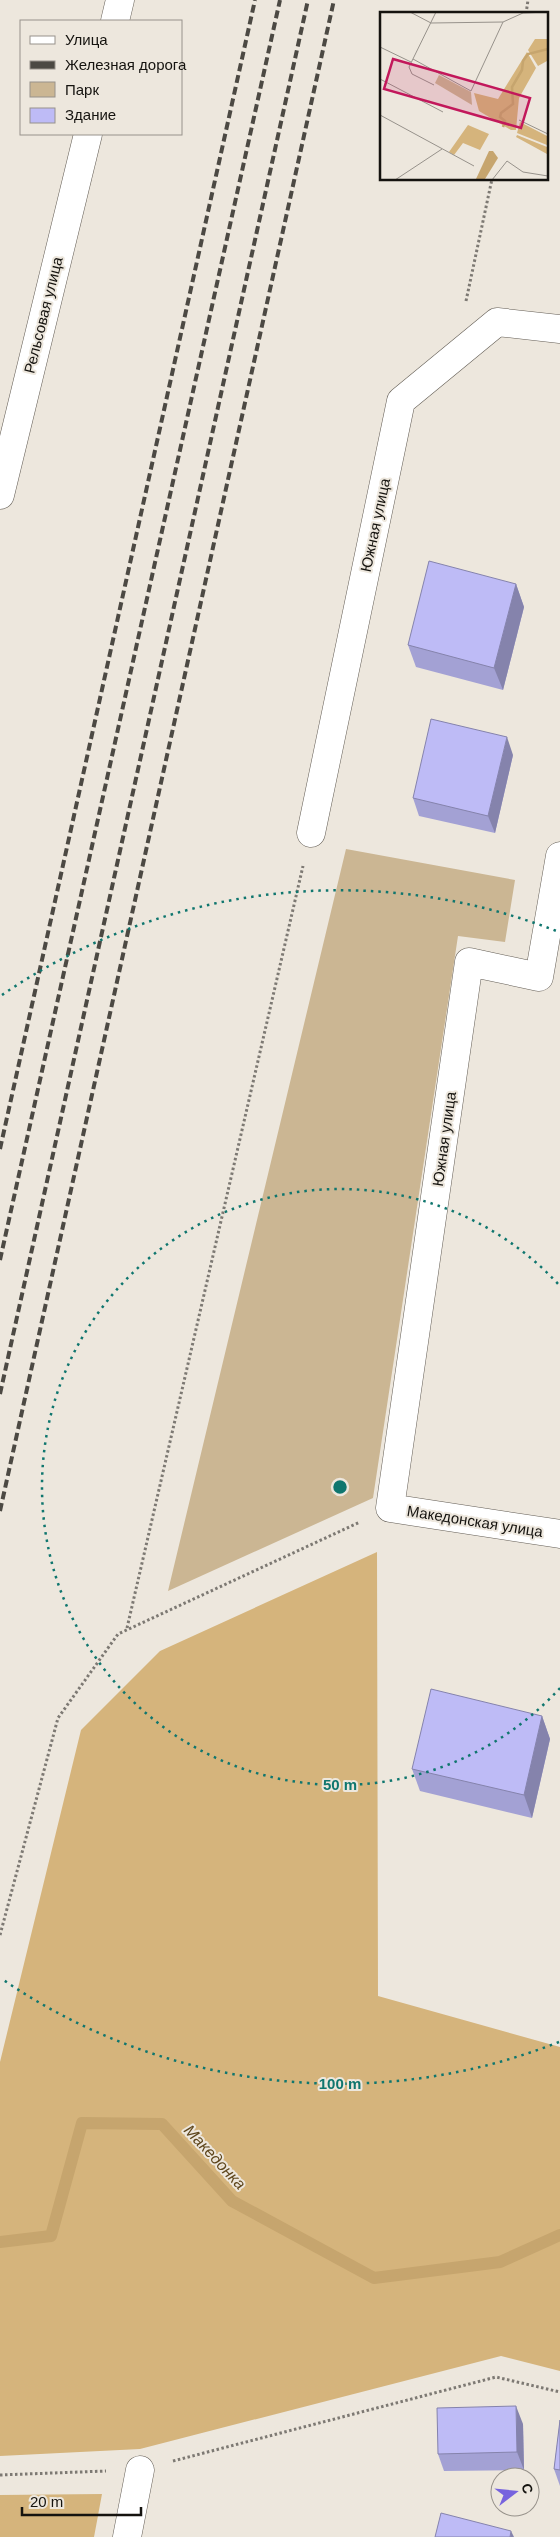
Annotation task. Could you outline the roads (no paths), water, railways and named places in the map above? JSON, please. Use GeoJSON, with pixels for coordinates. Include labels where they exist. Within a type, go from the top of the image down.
{"type":"FeatureCollection","features":[{"type":"Feature","properties":{"kind":"street"},"geometry":{"type":"LineString","coordinates":[[115,20],[120,0]]}},
{"type":"Feature","properties":{"kind":"street","name":"Рельсовая улица"},"geometry":{"type":"LineString","coordinates":[[0,496],[88,135]]}},
{"type":"Feature","properties":{"kind":"street","name":"Южная улица"},"geometry":{"type":"LineString","coordinates":[[311,833],[401,401],[497,322],[560,329]]}},
{"type":"Feature","properties":{"kind":"street","name":"Южная улица"},"geometry":{"type":"LineString","coordinates":[[390,1508],[469,962],[539,977],[560,856]]}},
{"type":"Feature","properties":{"kind":"street","name":"Македонская улица"},"geometry":{"type":"LineString","coordinates":[[390,1508],[560,1534]]}},
{"type":"Feature","properties":{"kind":"street"},"geometry":{"type":"LineString","coordinates":[[127,2537],[140,2470]]}},
{"type":"Feature","properties":{"kind":"waterway","name":"Македонка"},"geometry":{"type":"LineString","coordinates":[[0,2242],[51,2236],[82,2123],[162,2124],[232,2201],[374,2278],[500,2262],[560,2235]]}},
{"type":"Feature","properties":{"kind":"railway"},"geometry":{"type":"LineString","coordinates":[[0,1149],[255,0]]}},
{"type":"Feature","properties":{"kind":"railway"},"geometry":{"type":"LineString","coordinates":[[0,1260],[280,0]]}},
{"type":"Feature","properties":{"kind":"railway"},"geometry":{"type":"LineString","coordinates":[[0,1394],[308,0]]}},
{"type":"Feature","properties":{"kind":"railway"},"geometry":{"type":"LineString","coordinates":[[0,1511],[334,0]]}}]}
